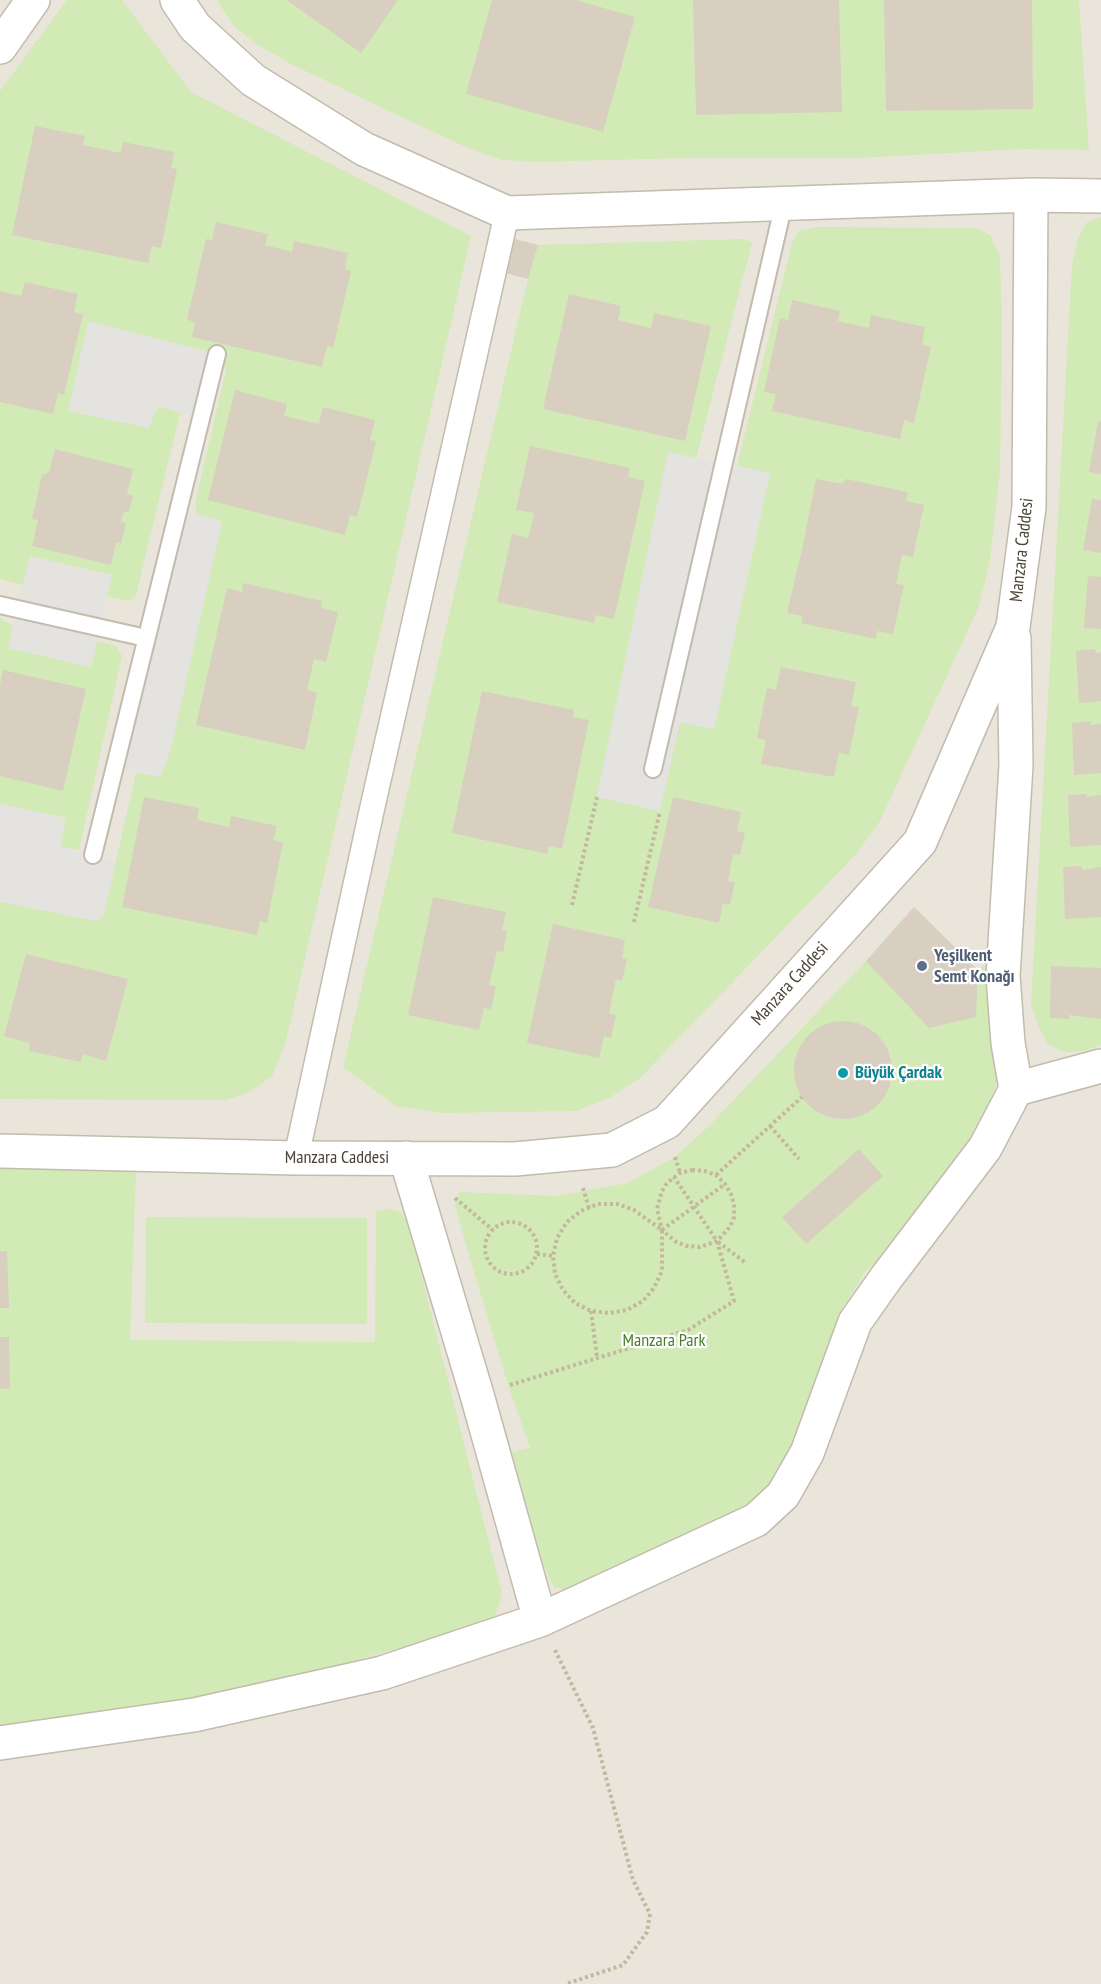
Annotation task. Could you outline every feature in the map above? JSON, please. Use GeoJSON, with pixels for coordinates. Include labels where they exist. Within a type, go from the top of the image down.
{"type":"FeatureCollection","features":[{"type":"Feature","properties":{"kind":"street"},"geometry":{"type":"LineString","coordinates":[[0,47],[33,0]]}},
{"type":"Feature","properties":{"kind":"street"},"geometry":{"type":"LineString","coordinates":[[177,0],[195,27],[253,80],[364,149],[507,213],[1030,195],[1101,196]]}},
{"type":"Feature","properties":{"kind":"street","name":"Manzara Caddesi"},"geometry":{"type":"LineString","coordinates":[[0,1150],[296,1158],[515,1159],[612,1150],[667,1122],[920,842],[1013,627],[1029,507],[1030,195]]}},
{"type":"Feature","properties":{"kind":"street"},"geometry":{"type":"LineString","coordinates":[[296,1158],[379,776],[507,213]]}},
{"type":"Feature","properties":{"kind":"street"},"geometry":{"type":"LineString","coordinates":[[0,1743],[194,1715],[382,1673],[540,1620],[756,1520],[783,1495],[807,1453],[855,1322],[985,1148],[1016,1089],[1008,1043],[1003,976],[1016,765],[1013,627]]}},
{"type":"Feature","properties":{"kind":"street"},"geometry":{"type":"LineString","coordinates":[[1016,1089],[1101,1066]]}},
{"type":"Feature","properties":{"kind":"street"},"geometry":{"type":"LineString","coordinates":[[406,1158],[477,1395],[540,1620]]}},
{"type":"Feature","properties":{"kind":"lane"},"geometry":{"type":"LineString","coordinates":[[653,769],[784,203]]}},
{"type":"Feature","properties":{"kind":"lane"},"geometry":{"type":"LineString","coordinates":[[93,855],[216,354]]}},
{"type":"Feature","properties":{"kind":"lane"},"geometry":{"type":"LineString","coordinates":[[0,605],[146,638]]}},
{"type":"Feature","properties":{"kind":"path"},"geometry":{"type":"LineString","coordinates":[[572,905],[597,797]]}},
{"type":"Feature","properties":{"kind":"path"},"geometry":{"type":"LineString","coordinates":[[634,922],[660,811]]}},
{"type":"Feature","properties":{"kind":"path"},"geometry":{"type":"LineString","coordinates":[[716,1175],[802,1096]]}},
{"type":"Feature","properties":{"kind":"path"},"geometry":{"type":"LineString","coordinates":[[770,1126],[799,1159]]}},
{"type":"Feature","properties":{"kind":"path"},"geometry":{"type":"LineString","coordinates":[[675,1157],[680,1173]]}},
{"type":"Feature","properties":{"kind":"path"},"geometry":{"type":"LineString","coordinates":[[680,1173],[662,1191],[659,1200],[657,1209],[662,1230],[662,1271],[654,1288],[643,1301],[627,1310],[609,1313],[591,1311],[575,1303],[563,1290],[555,1274],[553,1256],[557,1238],[567,1222],[581,1211],[598,1204],[617,1204],[634,1210],[662,1230],[676,1242],[687,1246],[700,1247],[717,1242],[730,1227],[734,1217],[731,1194],[725,1184],[716,1175],[698,1171],[680,1173]]}},
{"type":"Feature","properties":{"kind":"path"},"geometry":{"type":"LineString","coordinates":[[477,1395],[688,1330],[734,1301],[717,1242],[674,1177]]}},
{"type":"Feature","properties":{"kind":"path"},"geometry":{"type":"LineString","coordinates":[[662,1230],[725,1184]]}},
{"type":"Feature","properties":{"kind":"path"},"geometry":{"type":"LineString","coordinates":[[516,1223],[524,1225],[535,1237],[537,1254],[528,1269],[511,1275],[494,1269],[486,1253],[486,1244],[493,1230],[500,1225],[516,1223]]}},
{"type":"Feature","properties":{"kind":"path"},"geometry":{"type":"LineString","coordinates":[[717,1242],[746,1263]]}},
{"type":"Feature","properties":{"kind":"path"},"geometry":{"type":"LineString","coordinates":[[537,1254],[553,1256]]}},
{"type":"Feature","properties":{"kind":"path"},"geometry":{"type":"LineString","coordinates":[[591,1311],[597,1357]]}},
{"type":"Feature","properties":{"kind":"path"},"geometry":{"type":"LineString","coordinates":[[540,1620],[593,1728],[633,1880],[650,1914],[647,1932],[623,1965],[566,1984]]}},
{"type":"Feature","properties":{"kind":"shaded area"},"geometry":{"type":"Polygon","coordinates":[[[0,0],[1101,0],[1101,1984],[0,1984],[0,0]]]}},
{"type":"Feature","properties":{"kind":"shaded area"},"geometry":{"type":"Polygon","coordinates":[[[88,321],[217,354],[200,419],[158,406],[149,428],[68,411],[88,321]]]}},
{"type":"Feature","properties":{"kind":"shaded area"},"geometry":{"type":"Polygon","coordinates":[[[668,452],[770,473],[714,729],[680,722],[660,811],[597,797],[668,452]]]}},
{"type":"Feature","properties":{"kind":"shaded area"},"geometry":{"type":"Polygon","coordinates":[[[178,510],[222,521],[171,748],[160,777],[114,766],[178,510]]]}},
{"type":"Feature","properties":{"kind":"shaded area"},"geometry":{"type":"Polygon","coordinates":[[[30,556],[112,575],[91,667],[8,648],[30,556]]]}},
{"type":"Feature","properties":{"kind":"shaded area"},"geometry":{"type":"Polygon","coordinates":[[[0,804],[66,819],[60,846],[116,862],[102,917],[95,921],[0,902],[0,804]]]}},
{"type":"Feature","properties":{"kind":"green space"},"geometry":{"type":"Polygon","coordinates":[[[67,0],[122,0],[191,92],[471,236],[285,1045],[272,1076],[250,1092],[226,1100],[0,1099],[0,900],[105,909],[136,773],[160,777],[171,748],[222,521],[197,515],[195,504],[226,370],[225,362],[216,354],[158,406],[180,413],[136,595],[129,601],[107,596],[112,575],[30,557],[23,585],[0,579],[0,91],[67,0]]]}},
{"type":"Feature","properties":{"kind":"green space"},"geometry":{"type":"Polygon","coordinates":[[[217,0],[1079,0],[1089,150],[1023,149],[859,158],[684,158],[536,162],[502,160],[466,147],[289,63],[256,44],[232,24],[217,0]]]}},
{"type":"Feature","properties":{"kind":"green space"},"geometry":{"type":"Polygon","coordinates":[[[1101,217],[1101,1045],[1085,1051],[1064,1052],[1048,1044],[1038,1026],[1031,1005],[1072,265],[1078,239],[1086,223],[1101,217]]]}},
{"type":"Feature","properties":{"kind":"green space"},"geometry":{"type":"Polygon","coordinates":[[[816,227],[976,228],[990,235],[1000,255],[1002,331],[1000,472],[990,561],[979,606],[880,821],[855,855],[640,1078],[611,1097],[576,1111],[441,1113],[396,1106],[343,1067],[528,279],[538,245],[744,239],[752,243],[696,458],[668,453],[597,797],[644,807],[666,783],[680,722],[714,729],[770,474],[737,466],[792,243],[799,231],[816,227]]]}},
{"type":"Feature","properties":{"kind":"green space"},"geometry":{"type":"Polygon","coordinates":[[[0,618],[13,626],[9,648],[90,667],[97,641],[116,646],[122,656],[79,850],[60,846],[66,818],[0,804],[0,618]]]}},
{"type":"Feature","properties":{"kind":"green space","name":"Manzara Park"},"geometry":{"type":"Polygon","coordinates":[[[914,907],[977,970],[983,966],[1003,976],[1002,1044],[996,1086],[973,1142],[902,1237],[865,1272],[840,1312],[816,1399],[771,1491],[713,1535],[581,1593],[554,1587],[528,1525],[512,1452],[530,1448],[508,1385],[466,1245],[455,1204],[460,1192],[557,1196],[628,1183],[675,1157],[710,1125],[866,961],[914,907]]]}},
{"type":"Feature","properties":{"kind":"green space"},"geometry":{"type":"Polygon","coordinates":[[[0,1169],[136,1170],[130,1340],[375,1342],[376,1211],[389,1209],[400,1212],[408,1222],[502,1594],[494,1619],[475,1627],[263,1686],[0,1729],[0,1169]]]}},
{"type":"Feature","properties":{"kind":"green space"},"geometry":{"type":"Polygon","coordinates":[[[146,1217],[367,1218],[367,1324],[145,1323],[146,1217]]]}},
{"type":"Feature","properties":{"kind":"building"},"geometry":{"type":"Polygon","coordinates":[[[287,0],[398,0],[361,53],[287,0]]]}},
{"type":"Feature","properties":{"kind":"building"},"geometry":{"type":"Polygon","coordinates":[[[492,0],[576,0],[635,17],[603,132],[466,94],[492,0]]]}},
{"type":"Feature","properties":{"kind":"building"},"geometry":{"type":"Polygon","coordinates":[[[693,0],[839,0],[842,112],[696,115],[693,0]]]}},
{"type":"Feature","properties":{"kind":"building"},"geometry":{"type":"Polygon","coordinates":[[[884,0],[1032,0],[1033,109],[886,111],[884,0]]]}},
{"type":"Feature","properties":{"kind":"building"},"geometry":{"type":"Polygon","coordinates":[[[35,126],[85,136],[83,145],[121,153],[123,142],[174,152],[171,168],[177,169],[161,248],[152,246],[148,263],[12,235],[35,126]]]}},
{"type":"Feature","properties":{"kind":"building"},"geometry":{"type":"Polygon","coordinates":[[[216,222],[268,234],[265,245],[292,252],[294,241],[348,253],[345,269],[351,271],[333,348],[327,346],[322,367],[192,337],[195,323],[187,319],[206,239],[212,240],[216,222]]]}},
{"type":"Feature","properties":{"kind":"building"},"geometry":{"type":"Polygon","coordinates":[[[507,237],[538,245],[528,279],[498,271],[507,237]]]}},
{"type":"Feature","properties":{"kind":"building"},"geometry":{"type":"Polygon","coordinates":[[[25,282],[78,294],[74,312],[83,314],[64,395],[58,393],[53,414],[0,402],[0,291],[21,296],[25,282]]]}},
{"type":"Feature","properties":{"kind":"building"},"geometry":{"type":"Polygon","coordinates":[[[569,294],[621,306],[618,320],[651,328],[654,313],[711,326],[685,441],[543,409],[569,294]]]}},
{"type":"Feature","properties":{"kind":"building"},"geometry":{"type":"Polygon","coordinates":[[[792,300],[840,311],[838,321],[869,328],[871,315],[925,327],[922,345],[931,347],[914,423],[904,420],[900,439],[772,411],[776,394],[764,392],[780,318],[788,320],[792,300]]]}},
{"type":"Feature","properties":{"kind":"building"},"geometry":{"type":"Polygon","coordinates":[[[235,390],[287,404],[284,416],[319,424],[323,407],[375,420],[370,440],[376,441],[357,517],[350,515],[345,535],[208,500],[235,390]]]}},
{"type":"Feature","properties":{"kind":"building"},"geometry":{"type":"Polygon","coordinates":[[[1098,421],[1101,422],[1101,474],[1089,472],[1098,421]]]}},
{"type":"Feature","properties":{"kind":"building"},"geometry":{"type":"Polygon","coordinates":[[[530,446],[630,468],[628,477],[645,481],[614,619],[596,615],[594,623],[497,602],[512,534],[528,538],[534,513],[516,510],[530,446]]]}},
{"type":"Feature","properties":{"kind":"building"},"geometry":{"type":"Polygon","coordinates":[[[55,449],[133,469],[127,494],[133,496],[129,511],[123,513],[121,522],[126,523],[121,544],[116,542],[111,565],[32,546],[38,520],[32,519],[42,475],[49,473],[55,449]]]}},
{"type":"Feature","properties":{"kind":"building"},"geometry":{"type":"Polygon","coordinates":[[[816,479],[842,484],[846,479],[908,492],[906,501],[924,505],[913,557],[902,555],[896,584],[904,585],[893,634],[877,631],[876,639],[801,623],[803,616],[787,613],[816,479]]]}},
{"type":"Feature","properties":{"kind":"building"},"geometry":{"type":"Polygon","coordinates":[[[1092,499],[1101,500],[1101,553],[1083,550],[1092,499]]]}},
{"type":"Feature","properties":{"kind":"building"},"geometry":{"type":"Polygon","coordinates":[[[1088,576],[1101,577],[1101,629],[1084,628],[1088,576]]]}},
{"type":"Feature","properties":{"kind":"building"},"geometry":{"type":"Polygon","coordinates":[[[243,583],[322,601],[321,608],[338,612],[326,662],[314,659],[307,690],[317,693],[305,750],[196,725],[227,588],[242,592],[243,583]]]}},
{"type":"Feature","properties":{"kind":"building"},"geometry":{"type":"Polygon","coordinates":[[[1095,649],[1096,653],[1101,652],[1101,701],[1079,703],[1076,651],[1095,649]]]}},
{"type":"Feature","properties":{"kind":"building"},"geometry":{"type":"Polygon","coordinates":[[[781,667],[856,682],[851,706],[859,707],[849,755],[839,753],[834,777],[761,764],[766,740],[757,738],[767,688],[776,690],[781,667]]]}},
{"type":"Feature","properties":{"kind":"building"},"geometry":{"type":"Polygon","coordinates":[[[3,670],[86,689],[63,791],[0,776],[0,685],[3,670]]]}},
{"type":"Feature","properties":{"kind":"building"},"geometry":{"type":"Polygon","coordinates":[[[482,691],[574,710],[573,717],[589,720],[562,849],[549,846],[547,854],[452,833],[482,691]]]}},
{"type":"Feature","properties":{"kind":"building"},"geometry":{"type":"Polygon","coordinates":[[[1090,721],[1091,725],[1101,724],[1101,773],[1074,775],[1072,723],[1090,721]]]}},
{"type":"Feature","properties":{"kind":"building"},"geometry":{"type":"Polygon","coordinates":[[[1087,794],[1087,797],[1101,795],[1101,845],[1070,847],[1068,795],[1087,794]]]}},
{"type":"Feature","properties":{"kind":"building"},"geometry":{"type":"Polygon","coordinates":[[[144,797],[199,808],[197,820],[229,827],[231,816],[277,826],[273,840],[283,842],[267,923],[260,921],[257,935],[122,907],[144,797]]]}},
{"type":"Feature","properties":{"kind":"building"},"geometry":{"type":"Polygon","coordinates":[[[673,797],[741,812],[737,831],[745,833],[740,855],[733,854],[728,881],[735,882],[730,905],[723,903],[719,923],[648,907],[673,797]]]}},
{"type":"Feature","properties":{"kind":"building"},"geometry":{"type":"Polygon","coordinates":[[[1082,866],[1082,870],[1101,867],[1101,917],[1065,919],[1063,867],[1082,866]]]}},
{"type":"Feature","properties":{"kind":"building"},"geometry":{"type":"Polygon","coordinates":[[[433,897],[506,912],[502,930],[507,931],[503,952],[497,951],[489,985],[496,986],[491,1010],[484,1008],[479,1030],[408,1015],[433,897]]]}},
{"type":"Feature","properties":{"kind":"building","name":"Yeşilkent Semt Konağı"},"geometry":{"type":"Polygon","coordinates":[[[914,907],[978,970],[976,1017],[929,1028],[866,961],[914,907]]]}},
{"type":"Feature","properties":{"kind":"building"},"geometry":{"type":"Polygon","coordinates":[[[553,924],[625,940],[622,958],[627,959],[622,981],[616,979],[609,1013],[616,1015],[611,1038],[604,1036],[599,1058],[527,1043],[553,924]]]}},
{"type":"Feature","properties":{"kind":"building"},"geometry":{"type":"Polygon","coordinates":[[[26,954],[128,979],[106,1061],[83,1054],[81,1062],[29,1051],[30,1043],[4,1036],[26,954]]]}},
{"type":"Feature","properties":{"kind":"building"},"geometry":{"type":"Polygon","coordinates":[[[1051,966],[1101,968],[1101,1019],[1069,1015],[1069,1019],[1050,1018],[1051,966]]]}},
{"type":"Feature","properties":{"kind":"building","name":"Büyük Çardak"},"geometry":{"type":"Polygon","coordinates":[[[843,1021],[862,1025],[877,1036],[888,1051],[892,1070],[888,1089],[877,1104],[862,1115],[843,1119],[824,1115],[809,1104],[798,1089],[794,1070],[798,1051],[809,1036],[824,1025],[843,1021]]]}},
{"type":"Feature","properties":{"kind":"building"},"geometry":{"type":"Polygon","coordinates":[[[859,1149],[883,1176],[806,1244],[782,1217],[859,1149]]]}},
{"type":"Feature","properties":{"kind":"building"},"geometry":{"type":"Polygon","coordinates":[[[0,1251],[7,1251],[9,1308],[0,1308],[0,1251]]]}},
{"type":"Feature","properties":{"kind":"building"},"geometry":{"type":"Polygon","coordinates":[[[0,1337],[9,1337],[10,1388],[0,1389],[0,1337]]]}},
{"type":"Feature","properties":{"kind":"place","name":"Yeşilkent Semt Konağı"},"geometry":{"type":"Point","coordinates":[922,966]}},
{"type":"Feature","properties":{"kind":"place","name":"Büyük Çardak"},"geometry":{"type":"Point","coordinates":[843,1073]}}]}
